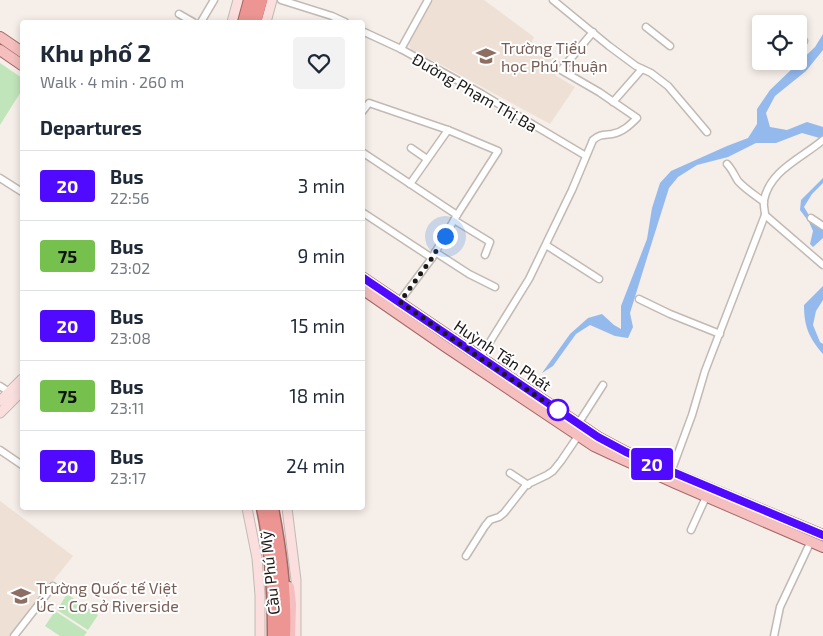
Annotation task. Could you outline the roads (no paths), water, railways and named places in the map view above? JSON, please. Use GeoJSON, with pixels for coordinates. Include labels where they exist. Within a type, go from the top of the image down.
{"type":"FeatureCollection","features":[{"type":"Feature","properties":{"kind":"highway"},"geometry":{"type":"LineString","coordinates":[[243,20],[248,0]]}},
{"type":"Feature","properties":{"kind":"highway"},"geometry":{"type":"LineString","coordinates":[[256,20],[261,0]]}},
{"type":"Feature","properties":{"kind":"highway","name":"Cầu Phú Mỹ"},"geometry":{"type":"LineString","coordinates":[[262,510],[268,536],[272,572],[273,636]]}},
{"type":"Feature","properties":{"kind":"highway","name":"Cầu Phú Mỹ"},"geometry":{"type":"LineString","coordinates":[[272,510],[283,582],[284,636]]}},
{"type":"Feature","properties":{"kind":"main road"},"geometry":{"type":"LineString","coordinates":[[260,20],[266,0]]}},
{"type":"Feature","properties":{"kind":"main road"},"geometry":{"type":"LineString","coordinates":[[0,37],[9,52],[20,63]]}},
{"type":"Feature","properties":{"kind":"main road","name":"Huỳnh Tấn Phát"},"geometry":{"type":"LineString","coordinates":[[365,279],[480,358],[494,373],[578,436],[609,453],[823,535]]}},
{"type":"Feature","properties":{"kind":"main road","name":"Huỳnh Tấn Phát"},"geometry":{"type":"LineString","coordinates":[[365,291],[614,446],[675,477],[706,497],[823,547]]}},
{"type":"Feature","properties":{"kind":"main road","name":"Cầu Phú Mỹ"},"geometry":{"type":"LineString","coordinates":[[278,510],[291,604],[290,636]]}},
{"type":"Feature","properties":{"kind":"main road"},"geometry":{"type":"LineString","coordinates":[[811,542],[812,531]]}},
{"type":"Feature","properties":{"kind":"street"},"geometry":{"type":"LineString","coordinates":[[202,20],[214,0]]}},
{"type":"Feature","properties":{"kind":"street"},"geometry":{"type":"LineString","coordinates":[[233,20],[238,0]]}},
{"type":"Feature","properties":{"kind":"street"},"geometry":{"type":"LineString","coordinates":[[267,20],[272,0]]}},
{"type":"Feature","properties":{"kind":"street"},"geometry":{"type":"LineString","coordinates":[[281,0],[341,20]]}},
{"type":"Feature","properties":{"kind":"street"},"geometry":{"type":"LineString","coordinates":[[401,49],[428,0]]}},
{"type":"Feature","properties":{"kind":"street"},"geometry":{"type":"LineString","coordinates":[[553,0],[609,46],[668,86],[707,132]]}},
{"type":"Feature","properties":{"kind":"street"},"geometry":{"type":"LineString","coordinates":[[179,14],[190,20]]}},
{"type":"Feature","properties":{"kind":"street"},"geometry":{"type":"LineString","coordinates":[[646,27],[670,46]]}},
{"type":"Feature","properties":{"kind":"street","name":"Đường Phạm Thị Ba"},"geometry":{"type":"LineString","coordinates":[[365,32],[401,49],[482,94],[586,156]]}},
{"type":"Feature","properties":{"kind":"street"},"geometry":{"type":"LineString","coordinates":[[480,358],[529,280],[572,190],[593,140],[598,136],[614,134],[627,128],[637,118],[560,70],[593,32]]}},
{"type":"Feature","properties":{"kind":"street"},"geometry":{"type":"LineString","coordinates":[[614,102],[642,70]]}},
{"type":"Feature","properties":{"kind":"street"},"geometry":{"type":"LineString","coordinates":[[365,108],[369,103],[448,130],[498,151],[434,255],[393,310]]}},
{"type":"Feature","properties":{"kind":"street"},"geometry":{"type":"LineString","coordinates":[[410,184],[448,130]]}},
{"type":"Feature","properties":{"kind":"street"},"geometry":{"type":"LineString","coordinates":[[675,477],[705,371],[765,215],[764,202],[767,190],[772,180],[780,172],[823,141]]}},
{"type":"Feature","properties":{"kind":"street"},"geometry":{"type":"LineString","coordinates":[[411,148],[427,159]]}},
{"type":"Feature","properties":{"kind":"street"},"geometry":{"type":"LineString","coordinates":[[365,154],[490,242],[485,255]]}},
{"type":"Feature","properties":{"kind":"street"},"geometry":{"type":"LineString","coordinates":[[727,164],[731,167],[738,180],[764,202]]}},
{"type":"Feature","properties":{"kind":"street"},"geometry":{"type":"LineString","coordinates":[[0,178],[20,191]]}},
{"type":"Feature","properties":{"kind":"street"},"geometry":{"type":"LineString","coordinates":[[365,214],[434,255],[495,288]]}},
{"type":"Feature","properties":{"kind":"street"},"geometry":{"type":"LineString","coordinates":[[765,215],[823,265]]}},
{"type":"Feature","properties":{"kind":"street"},"geometry":{"type":"LineString","coordinates":[[810,218],[823,226]]}},
{"type":"Feature","properties":{"kind":"street"},"geometry":{"type":"LineString","coordinates":[[546,245],[599,279]]}},
{"type":"Feature","properties":{"kind":"street"},"geometry":{"type":"LineString","coordinates":[[639,299],[720,334]]}},
{"type":"Feature","properties":{"kind":"street"},"geometry":{"type":"LineString","coordinates":[[0,401],[20,381]]}},
{"type":"Feature","properties":{"kind":"street"},"geometry":{"type":"LineString","coordinates":[[578,424],[603,385]]}},
{"type":"Feature","properties":{"kind":"street"},"geometry":{"type":"LineString","coordinates":[[0,386],[9,392]]}},
{"type":"Feature","properties":{"kind":"street"},"geometry":{"type":"LineString","coordinates":[[0,413],[20,393]]}},
{"type":"Feature","properties":{"kind":"street"},"geometry":{"type":"LineString","coordinates":[[466,556],[490,520],[504,513],[524,488],[553,471],[578,436]]}},
{"type":"Feature","properties":{"kind":"street"},"geometry":{"type":"LineString","coordinates":[[0,450],[20,464]]}},
{"type":"Feature","properties":{"kind":"street"},"geometry":{"type":"LineString","coordinates":[[510,473],[528,485]]}},
{"type":"Feature","properties":{"kind":"street"},"geometry":{"type":"LineString","coordinates":[[691,530],[706,497]]}},
{"type":"Feature","properties":{"kind":"street"},"geometry":{"type":"LineString","coordinates":[[247,510],[257,558],[260,595],[260,636]]}},
{"type":"Feature","properties":{"kind":"street"},"geometry":{"type":"LineString","coordinates":[[288,511],[296,580],[296,636]]}},
{"type":"Feature","properties":{"kind":"street"},"geometry":{"type":"LineString","coordinates":[[774,636],[780,607],[811,542]]}},
{"type":"Feature","properties":{"kind":"street"},"geometry":{"type":"LineString","coordinates":[[14,636],[53,586]]}},
{"type":"Feature","properties":{"kind":"water"},"geometry":{"type":"Polygon","coordinates":[[[823,34],[823,50],[807,70],[807,55],[815,47],[823,34]]]}},
{"type":"Feature","properties":{"kind":"water"},"geometry":{"type":"Polygon","coordinates":[[[791,70],[807,70],[775,96],[766,113],[770,127],[787,130],[807,122],[823,127],[823,139],[802,133],[776,143],[756,143],[728,157],[697,165],[678,177],[669,188],[647,258],[630,313],[633,327],[628,338],[615,336],[590,325],[576,334],[553,366],[542,373],[570,334],[588,318],[602,314],[621,329],[621,306],[647,239],[652,208],[660,183],[671,171],[748,138],[757,124],[757,109],[770,90],[791,70]]]}},
{"type":"Feature","properties":{"kind":"water"},"geometry":{"type":"Polygon","coordinates":[[[823,178],[823,183],[812,194],[804,207],[814,222],[823,229],[823,238],[813,247],[810,244],[813,231],[800,210],[801,200],[823,178]]]}},
{"type":"Feature","properties":{"kind":"water"},"geometry":{"type":"Polygon","coordinates":[[[823,286],[823,300],[816,311],[813,325],[820,342],[823,344],[823,354],[814,343],[808,331],[804,305],[823,286]]]}},
{"type":"Feature","properties":{"kind":"place","name":"Trường Tiểu học Phú Thuận"},"geometry":{"type":"Point","coordinates":[486,56]}},
{"type":"Feature","properties":{"kind":"place","name":"Trường Quốc tế Việt Úc - Cơ sở Riverside"},"geometry":{"type":"Point","coordinates":[21,596]}}]}
